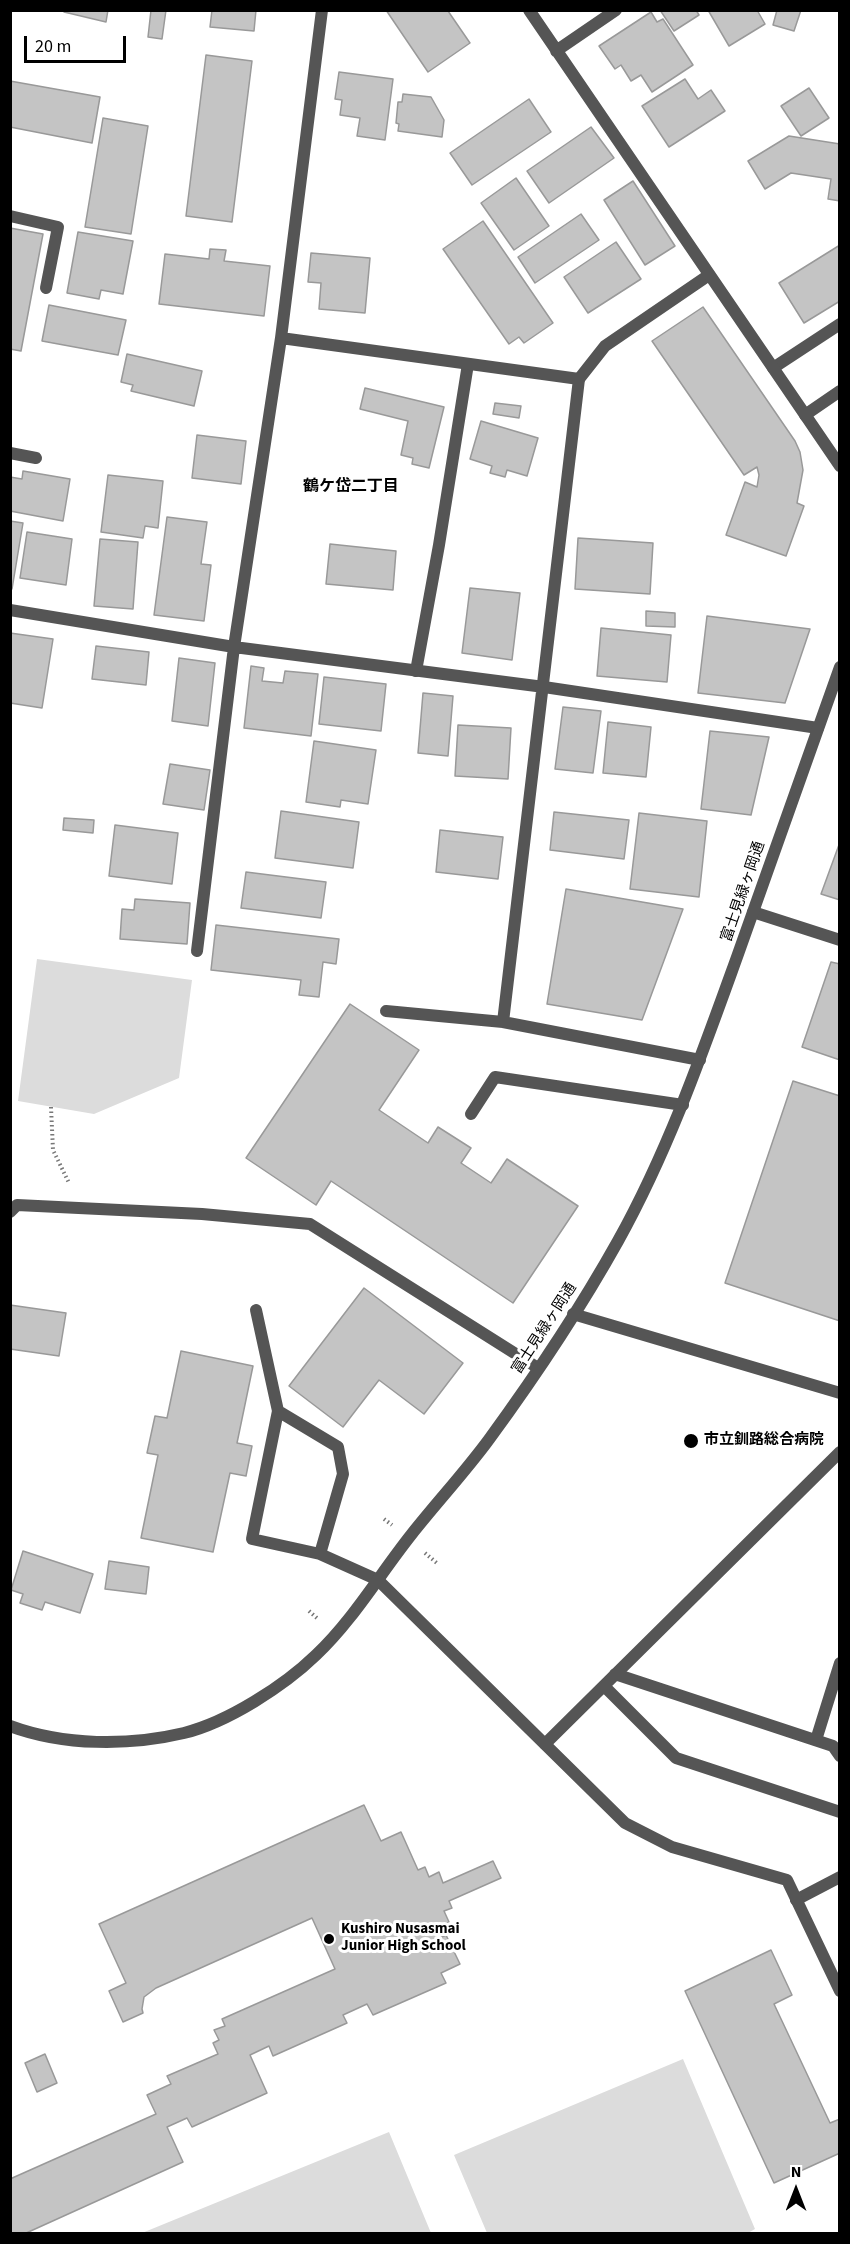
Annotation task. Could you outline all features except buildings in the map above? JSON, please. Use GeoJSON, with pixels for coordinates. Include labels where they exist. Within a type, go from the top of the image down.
{"type":"FeatureCollection","features":[{"type":"Feature","properties":{"kind":"street"},"geometry":{"type":"LineString","coordinates":[[197,951],[234,647],[281,338],[322,10]]}},
{"type":"Feature","properties":{"kind":"street"},"geometry":{"type":"LineString","coordinates":[[529,10],[840,466]]}},
{"type":"Feature","properties":{"kind":"street"},"geometry":{"type":"LineString","coordinates":[[556,51],[616,10]]}},
{"type":"Feature","properties":{"kind":"street"},"geometry":{"type":"LineString","coordinates":[[10,216],[58,227],[46,288]]}},
{"type":"Feature","properties":{"kind":"street"},"geometry":{"type":"LineString","coordinates":[[503,1022],[579,379],[605,346],[709,275]]}},
{"type":"Feature","properties":{"kind":"street"},"geometry":{"type":"LineString","coordinates":[[773,368],[840,324]]}},
{"type":"Feature","properties":{"kind":"street"},"geometry":{"type":"LineString","coordinates":[[281,338],[579,379]]}},
{"type":"Feature","properties":{"kind":"street"},"geometry":{"type":"LineString","coordinates":[[416,671],[468,364]]}},
{"type":"Feature","properties":{"kind":"street"},"geometry":{"type":"LineString","coordinates":[[805,415],[840,391]]}},
{"type":"Feature","properties":{"kind":"street"},"geometry":{"type":"LineString","coordinates":[[10,453],[36,458]]}},
{"type":"Feature","properties":{"kind":"street"},"geometry":{"type":"LineString","coordinates":[[10,610],[234,647],[544,687],[818,728]]}},
{"type":"Feature","properties":{"kind":"street","name":"富士見緑ヶ岡通"},"geometry":{"type":"LineString","coordinates":[[10,1726],[35,1735],[75,1740],[130,1741],[186,1732],[224,1717],[261,1698],[298,1672],[336,1634],[408,1539],[489,1440],[573,1314],[618,1240],[656,1166],[700,1060],[840,667]]}},
{"type":"Feature","properties":{"kind":"street"},"geometry":{"type":"LineString","coordinates":[[753,912],[840,940]]}},
{"type":"Feature","properties":{"kind":"street"},"geometry":{"type":"LineString","coordinates":[[386,1011],[503,1022],[700,1060]]}},
{"type":"Feature","properties":{"kind":"street"},"geometry":{"type":"LineString","coordinates":[[471,1114],[495,1077],[683,1105]]}},
{"type":"Feature","properties":{"kind":"street"},"geometry":{"type":"LineString","coordinates":[[10,1212],[17,1205],[202,1214],[310,1224],[538,1368]]}},
{"type":"Feature","properties":{"kind":"street"},"geometry":{"type":"LineString","coordinates":[[256,1310],[278,1411],[252,1539],[320,1554],[378,1580],[625,1823],[672,1847],[787,1880],[840,1991]]}},
{"type":"Feature","properties":{"kind":"street"},"geometry":{"type":"LineString","coordinates":[[573,1314],[840,1393]]}},
{"type":"Feature","properties":{"kind":"street"},"geometry":{"type":"LineString","coordinates":[[278,1411],[338,1447],[344,1474],[320,1554]]}},
{"type":"Feature","properties":{"kind":"street"},"geometry":{"type":"LineString","coordinates":[[545,1744],[840,1452]]}},
{"type":"Feature","properties":{"kind":"street"},"geometry":{"type":"LineString","coordinates":[[816,1740],[840,1663]]}},
{"type":"Feature","properties":{"kind":"street"},"geometry":{"type":"LineString","coordinates":[[615,1674],[833,1746],[840,1756]]}},
{"type":"Feature","properties":{"kind":"street"},"geometry":{"type":"LineString","coordinates":[[603,1686],[676,1758],[840,1812]]}},
{"type":"Feature","properties":{"kind":"street"},"geometry":{"type":"LineString","coordinates":[[796,1900],[840,1877]]}},
{"type":"Feature","properties":{"kind":"path"},"geometry":{"type":"LineString","coordinates":[[51,1107],[53,1150],[84,1208]]}},
{"type":"Feature","properties":{"kind":"shaded area"},"geometry":{"type":"Polygon","coordinates":[[[37,959],[192,980],[179,1078],[94,1114],[18,1101],[37,959]]]}},
{"type":"Feature","properties":{"kind":"shaded area"},"geometry":{"type":"Polygon","coordinates":[[[683,2059],[755,2229],[746,2234],[487,2233],[454,2155],[683,2059]]]}},
{"type":"Feature","properties":{"kind":"shaded area"},"geometry":{"type":"Polygon","coordinates":[[[389,2132],[431,2233],[142,2233],[389,2132]]]}},
{"type":"Feature","properties":{"kind":"place","name":"市立釧路総合病院"},"geometry":{"type":"Point","coordinates":[691,1441]}},
{"type":"Feature","properties":{"kind":"place","name":"Kushiro Nusasmai Junior High School"},"geometry":{"type":"Point","coordinates":[329,1939]}},
{"type":"Feature","properties":{"kind":"district","name":"鶴ケ岱二丁目"},"geometry":{"type":"Point","coordinates":[351,487]}}]}
